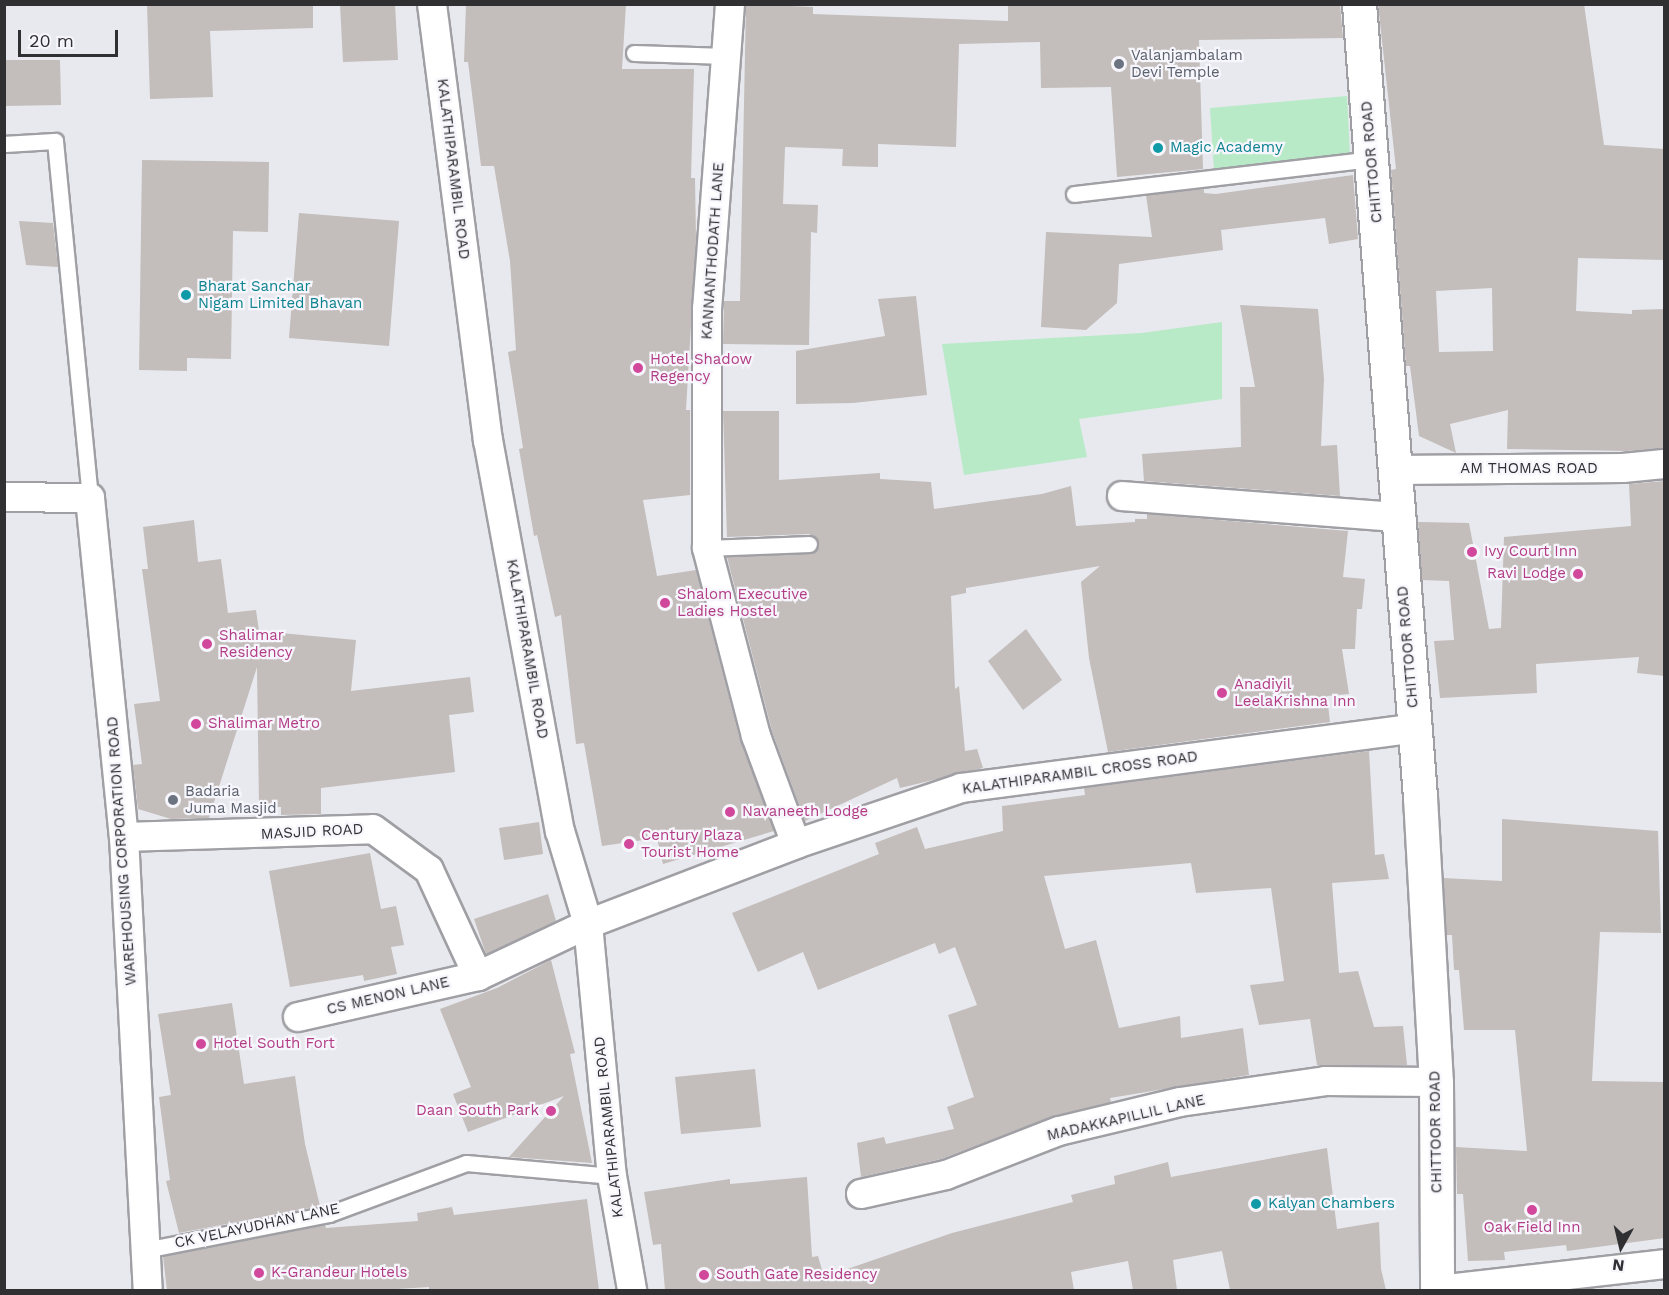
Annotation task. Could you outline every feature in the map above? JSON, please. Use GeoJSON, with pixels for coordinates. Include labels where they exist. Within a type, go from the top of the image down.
{"type":"FeatureCollection","features":[{"type":"Feature","properties":{"kind":"main road","name":"CHITTOOR ROAD"},"geometry":{"type":"LineString","coordinates":[[1359,4],[1414,728],[1436,1082],[1437,1290]]}},
{"type":"Feature","properties":{"kind":"street","name":"KALATHIPARAMBIL ROAD"},"geometry":{"type":"LineString","coordinates":[[432,4],[488,440],[561,831],[588,924],[612,1176],[632,1290]]}},
{"type":"Feature","properties":{"kind":"street","name":"KANNANTHODATH LANE"},"geometry":{"type":"LineString","coordinates":[[730,4],[707,309],[707,548],[756,736],[796,844]]}},
{"type":"Feature","properties":{"kind":"street","name":"AM THOMAS ROAD"},"geometry":{"type":"LineString","coordinates":[[1393,470],[1623,468],[1665,464]]}},
{"type":"Feature","properties":{"kind":"street"},"geometry":{"type":"LineString","coordinates":[[1122,496],[1398,517]]}},
{"type":"Feature","properties":{"kind":"street"},"geometry":{"type":"LineString","coordinates":[[4,497],[90,498]]}},
{"type":"Feature","properties":{"kind":"street","name":"WAREHOUSING CORPORATION ROAD"},"geometry":{"type":"LineString","coordinates":[[90,498],[124,837],[148,1290]]}},
{"type":"Feature","properties":{"kind":"street","name":"KALATHIPARAMBIL CROSS ROAD"},"geometry":{"type":"LineString","coordinates":[[588,924],[796,844],[961,788],[1414,728]]}},
{"type":"Feature","properties":{"kind":"street","name":"MASJID ROAD"},"geometry":{"type":"LineString","coordinates":[[124,837],[373,829],[429,870],[478,976]]}},
{"type":"Feature","properties":{"kind":"street"},"geometry":{"type":"LineString","coordinates":[[478,976],[588,924]]}},
{"type":"Feature","properties":{"kind":"street","name":"CS MENON LANE"},"geometry":{"type":"LineString","coordinates":[[298,1017],[478,976]]}},
{"type":"Feature","properties":{"kind":"street","name":"MADAKKAPILLIL LANE"},"geometry":{"type":"LineString","coordinates":[[861,1194],[946,1175],[1059,1131],[1180,1102],[1325,1081],[1436,1082]]}},
{"type":"Feature","properties":{"kind":"street"},"geometry":{"type":"LineString","coordinates":[[1437,1290],[1665,1264]]}},
{"type":"Feature","properties":{"kind":"lane"},"geometry":{"type":"LineString","coordinates":[[634,53],[726,56]]}},
{"type":"Feature","properties":{"kind":"lane"},"geometry":{"type":"LineString","coordinates":[[4,144],[55,141],[90,498]]}},
{"type":"Feature","properties":{"kind":"lane"},"geometry":{"type":"LineString","coordinates":[[1074,194],[1372,159]]}},
{"type":"Feature","properties":{"kind":"lane"},"geometry":{"type":"LineString","coordinates":[[707,548],[809,544]]}},
{"type":"Feature","properties":{"kind":"lane","name":"CK VELAYUDHAN LANE"},"geometry":{"type":"LineString","coordinates":[[146,1250],[329,1214],[466,1163],[612,1176]]}},
{"type":"Feature","properties":{"kind":"green space"},"geometry":{"type":"Polygon","coordinates":[[[1347,96],[1350,155],[1214,170],[1210,108],[1347,96]]]}},
{"type":"Feature","properties":{"kind":"green space"},"geometry":{"type":"Polygon","coordinates":[[[1222,322],[1222,399],[1079,419],[1087,457],[964,475],[942,344],[1142,333],[1222,322]]]}},
{"type":"Feature","properties":{"kind":"building"},"geometry":{"type":"Polygon","coordinates":[[[147,4],[313,4],[313,28],[210,31],[213,97],[150,99],[147,4]]]}},
{"type":"Feature","properties":{"kind":"building"},"geometry":{"type":"Polygon","coordinates":[[[340,4],[395,4],[398,60],[343,62],[340,4]]]}},
{"type":"Feature","properties":{"kind":"building"},"geometry":{"type":"Polygon","coordinates":[[[466,4],[626,4],[622,69],[694,69],[691,178],[695,178],[696,240],[686,410],[690,410],[690,495],[643,500],[657,576],[696,570],[740,740],[774,831],[663,864],[657,838],[602,846],[584,743],[576,744],[561,615],[555,617],[537,535],[534,536],[519,449],[523,448],[508,352],[516,350],[510,261],[494,166],[481,166],[468,62],[464,62],[466,4]]]}},
{"type":"Feature","properties":{"kind":"building"},"geometry":{"type":"Polygon","coordinates":[[[746,4],[813,7],[813,14],[1008,21],[1008,4],[1340,4],[1343,38],[1199,40],[1203,169],[1117,177],[1111,87],[1041,88],[1040,42],[959,44],[956,147],[878,144],[878,167],[842,166],[843,149],[785,147],[783,204],[818,205],[817,233],[811,232],[809,345],[723,344],[724,301],[740,301],[746,4]]]}},
{"type":"Feature","properties":{"kind":"building"},"geometry":{"type":"Polygon","coordinates":[[[1378,4],[1584,4],[1604,145],[1665,149],[1665,260],[1578,258],[1576,311],[1632,314],[1632,310],[1665,309],[1665,448],[1627,451],[1507,449],[1508,410],[1450,424],[1456,453],[1419,436],[1410,366],[1406,366],[1391,170],[1396,169],[1378,4]],[[1492,288],[1436,291],[1439,352],[1493,351],[1492,288]]]}},
{"type":"Feature","properties":{"kind":"building"},"geometry":{"type":"Polygon","coordinates":[[[4,60],[60,60],[61,105],[4,106],[4,60]]]}},
{"type":"Feature","properties":{"kind":"building","name":"Bharat Sanchar Nigam Limited Bhavan"},"geometry":{"type":"Polygon","coordinates":[[[142,160],[269,162],[268,232],[233,231],[231,359],[187,358],[187,371],[139,370],[142,160]]]}},
{"type":"Feature","properties":{"kind":"building"},"geometry":{"type":"Polygon","coordinates":[[[1353,175],[1358,239],[1329,244],[1325,218],[1221,230],[1223,250],[1119,264],[1117,303],[1086,330],[1041,327],[1046,232],[1152,237],[1146,195],[1204,189],[1204,193],[1216,194],[1353,175]]]}},
{"type":"Feature","properties":{"kind":"building"},"geometry":{"type":"Polygon","coordinates":[[[299,213],[399,221],[389,346],[289,338],[299,213]]]}},
{"type":"Feature","properties":{"kind":"building"},"geometry":{"type":"Polygon","coordinates":[[[19,221],[53,223],[58,267],[26,265],[19,221]]]}},
{"type":"Feature","properties":{"kind":"building"},"geometry":{"type":"Polygon","coordinates":[[[916,296],[927,395],[853,403],[796,404],[796,351],[885,336],[878,299],[916,296]]]}},
{"type":"Feature","properties":{"kind":"building"},"geometry":{"type":"Polygon","coordinates":[[[1240,305],[1318,309],[1324,379],[1321,446],[1337,445],[1340,496],[1144,481],[1142,454],[1241,447],[1240,387],[1255,387],[1240,305]]]}},
{"type":"Feature","properties":{"kind":"building"},"geometry":{"type":"Polygon","coordinates":[[[723,411],[779,411],[779,480],[880,473],[880,479],[931,482],[934,509],[1042,494],[1071,486],[1076,526],[1135,522],[1135,519],[1147,519],[1147,514],[1348,531],[1343,577],[1365,579],[1362,609],[1357,609],[1355,649],[1342,649],[1349,694],[1327,696],[1330,722],[1108,752],[1089,658],[1081,582],[1100,566],[966,588],[966,593],[951,596],[955,689],[959,686],[965,751],[977,749],[983,768],[900,788],[897,778],[805,821],[772,731],[727,557],[809,554],[819,543],[809,534],[727,537],[723,411]]]}},
{"type":"Feature","properties":{"kind":"building"},"geometry":{"type":"Polygon","coordinates":[[[1665,481],[1665,676],[1637,673],[1639,657],[1536,664],[1537,693],[1440,698],[1434,641],[1454,640],[1449,581],[1422,580],[1418,522],[1469,523],[1489,629],[1501,628],[1504,537],[1631,526],[1629,484],[1665,481]]]}},
{"type":"Feature","properties":{"kind":"building"},"geometry":{"type":"Polygon","coordinates":[[[194,520],[198,562],[221,559],[228,613],[256,610],[259,631],[356,640],[351,691],[470,677],[474,712],[449,715],[455,772],[321,788],[321,814],[281,815],[281,807],[259,807],[257,667],[209,818],[171,819],[138,809],[133,765],[142,764],[134,704],[160,701],[142,569],[148,569],[143,527],[194,520]]]}},
{"type":"Feature","properties":{"kind":"building"},"geometry":{"type":"Polygon","coordinates":[[[1026,629],[1062,680],[1023,710],[988,661],[1026,629]]]}},
{"type":"Feature","properties":{"kind":"building"},"geometry":{"type":"Polygon","coordinates":[[[1369,751],[1375,855],[1384,854],[1389,879],[1332,883],[1339,973],[1358,971],[1374,1027],[1403,1026],[1407,1065],[1317,1065],[1310,1019],[1259,1025],[1250,985],[1284,981],[1271,888],[1196,893],[1191,863],[1044,876],[1065,949],[1096,940],[1119,1028],[1180,1016],[1181,1038],[1243,1028],[1249,1075],[1110,1098],[1111,1102],[1053,1116],[941,1159],[861,1177],[857,1143],[884,1137],[886,1144],[954,1129],[947,1107],[974,1097],[948,1015],[977,1005],[955,947],[939,954],[935,943],[818,990],[803,952],[758,972],[732,913],[879,854],[875,843],[917,827],[925,849],[1003,831],[1002,806],[1085,795],[1084,788],[1369,751]]]}},
{"type":"Feature","properties":{"kind":"building"},"geometry":{"type":"Polygon","coordinates":[[[1502,819],[1658,831],[1661,933],[1600,932],[1592,1081],[1665,1082],[1665,1238],[1567,1251],[1566,1245],[1504,1252],[1505,1260],[1468,1261],[1463,1194],[1457,1194],[1456,1147],[1527,1151],[1515,1030],[1464,1030],[1459,970],[1454,970],[1452,935],[1447,935],[1443,878],[1502,881],[1502,819]]]}},
{"type":"Feature","properties":{"kind":"building"},"geometry":{"type":"Polygon","coordinates":[[[539,822],[543,854],[504,860],[499,828],[539,822]]]}},
{"type":"Feature","properties":{"kind":"building"},"geometry":{"type":"Polygon","coordinates":[[[370,853],[381,909],[396,906],[404,945],[391,947],[397,974],[364,981],[363,975],[290,987],[269,871],[370,853]]]}},
{"type":"Feature","properties":{"kind":"building"},"geometry":{"type":"Polygon","coordinates":[[[548,894],[556,921],[486,954],[474,919],[548,894]]]}},
{"type":"Feature","properties":{"kind":"building"},"geometry":{"type":"Polygon","coordinates":[[[551,960],[575,1053],[570,1054],[592,1163],[509,1157],[564,1096],[468,1132],[453,1094],[471,1087],[440,1009],[497,988],[551,960]]]}},
{"type":"Feature","properties":{"kind":"building"},"geometry":{"type":"Polygon","coordinates":[[[232,1003],[244,1084],[295,1076],[305,1144],[320,1206],[179,1233],[166,1181],[170,1180],[159,1097],[171,1095],[158,1014],[232,1003]]]}},
{"type":"Feature","properties":{"kind":"building"},"geometry":{"type":"Polygon","coordinates":[[[755,1069],[761,1127],[681,1134],[675,1077],[755,1069]]]}},
{"type":"Feature","properties":{"kind":"building"},"geometry":{"type":"Polygon","coordinates":[[[1327,1148],[1337,1229],[1379,1222],[1381,1269],[1386,1290],[1230,1290],[1222,1251],[1173,1260],[1177,1290],[1133,1290],[1128,1261],[1071,1272],[1074,1290],[665,1290],[661,1244],[653,1245],[644,1192],[730,1179],[730,1184],[807,1177],[812,1257],[818,1256],[824,1277],[952,1233],[1073,1202],[1071,1195],[1115,1184],[1114,1176],[1168,1162],[1171,1177],[1327,1148]]]}},
{"type":"Feature","properties":{"kind":"building"},"geometry":{"type":"Polygon","coordinates":[[[587,1199],[599,1290],[429,1290],[429,1287],[381,1290],[167,1290],[163,1256],[325,1225],[326,1228],[418,1221],[417,1213],[452,1207],[454,1215],[587,1199]]]}},
{"type":"Feature","properties":{"kind":"place","name":"Valanjambalam Devi Temple"},"geometry":{"type":"Point","coordinates":[1119,64]}},
{"type":"Feature","properties":{"kind":"place","name":"Magic Academy"},"geometry":{"type":"Point","coordinates":[1158,148]}},
{"type":"Feature","properties":{"kind":"place","name":"Bharat Sanchar Nigam Limited Bhavan"},"geometry":{"type":"Point","coordinates":[186,295]}},
{"type":"Feature","properties":{"kind":"place","name":"Hotel Shadow Regency"},"geometry":{"type":"Point","coordinates":[638,368]}},
{"type":"Feature","properties":{"kind":"place","name":"Ivy Court Inn"},"geometry":{"type":"Point","coordinates":[1472,552]}},
{"type":"Feature","properties":{"kind":"place","name":"Ravi Lodge"},"geometry":{"type":"Point","coordinates":[1578,574]}},
{"type":"Feature","properties":{"kind":"place","name":"Shalom Executive Ladies Hostel"},"geometry":{"type":"Point","coordinates":[665,603]}},
{"type":"Feature","properties":{"kind":"place","name":"Shalimar Residency"},"geometry":{"type":"Point","coordinates":[207,644]}},
{"type":"Feature","properties":{"kind":"place","name":"Anadiyil LeelaKrishna Inn"},"geometry":{"type":"Point","coordinates":[1222,693]}},
{"type":"Feature","properties":{"kind":"place","name":"Shalimar Metro"},"geometry":{"type":"Point","coordinates":[196,724]}},
{"type":"Feature","properties":{"kind":"place","name":"Badaria Juma Masjid"},"geometry":{"type":"Point","coordinates":[173,800]}},
{"type":"Feature","properties":{"kind":"place","name":"Navaneeth Lodge"},"geometry":{"type":"Point","coordinates":[730,812]}},
{"type":"Feature","properties":{"kind":"place","name":"Century Plaza Tourist Home"},"geometry":{"type":"Point","coordinates":[629,844]}},
{"type":"Feature","properties":{"kind":"place","name":"Hotel South Fort"},"geometry":{"type":"Point","coordinates":[201,1044]}},
{"type":"Feature","properties":{"kind":"place","name":"Daan South Park"},"geometry":{"type":"Point","coordinates":[551,1111]}},
{"type":"Feature","properties":{"kind":"place","name":"Kalyan Chambers"},"geometry":{"type":"Point","coordinates":[1256,1204]}},
{"type":"Feature","properties":{"kind":"place","name":"Oak Field Inn"},"geometry":{"type":"Point","coordinates":[1532,1210]}},
{"type":"Feature","properties":{"kind":"place","name":"K-Grandeur Hotels"},"geometry":{"type":"Point","coordinates":[259,1273]}},
{"type":"Feature","properties":{"kind":"place","name":"South Gate Residency"},"geometry":{"type":"Point","coordinates":[704,1275]}}]}
